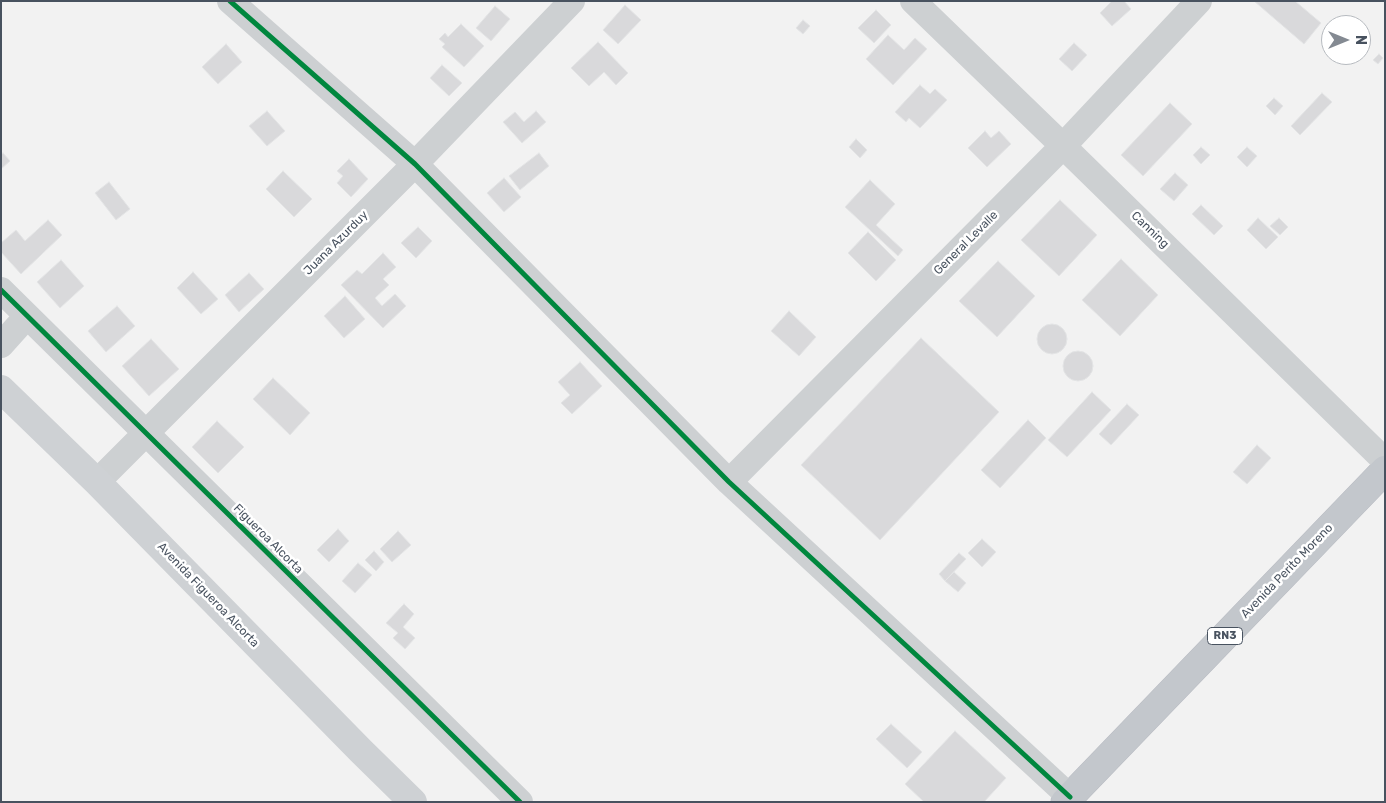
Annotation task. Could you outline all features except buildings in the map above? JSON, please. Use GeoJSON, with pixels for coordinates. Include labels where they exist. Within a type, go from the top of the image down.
{"type":"FeatureCollection","features":[{"type":"Feature","properties":{"kind":"highway","name":"Avenida Perito Moreno"},"geometry":{"type":"LineString","coordinates":[[1067,799],[1385,470]]}},
{"type":"Feature","properties":{"kind":"main road","name":"Avenida Figueroa Alcorta"},"geometry":{"type":"LineString","coordinates":[[1,389],[97,482],[361,752],[413,802]]}},
{"type":"Feature","properties":{"kind":"street"},"geometry":{"type":"LineString","coordinates":[[230,1],[415,164],[729,482],[1067,799]]}},
{"type":"Feature","properties":{"kind":"street","name":"Juana Azurduy"},"geometry":{"type":"LineString","coordinates":[[97,482],[415,164],[572,1]]}},
{"type":"Feature","properties":{"kind":"street","name":"Canning"},"geometry":{"type":"LineString","coordinates":[[913,1],[1385,461]]}},
{"type":"Feature","properties":{"kind":"street","name":"General Levalle"},"geometry":{"type":"LineString","coordinates":[[729,482],[1063,146],[1199,1]]}},
{"type":"Feature","properties":{"kind":"street","name":"Figueroa Alcorta"},"geometry":{"type":"LineString","coordinates":[[1,290],[520,802]]}},
{"type":"Feature","properties":{"kind":"street"},"geometry":{"type":"LineString","coordinates":[[1,345],[27,316]]}},
{"type":"Feature","properties":{"kind":"cycle path"},"geometry":{"type":"LineString","coordinates":[[230,1],[415,164],[729,482],[1070,797]]}},
{"type":"Feature","properties":{"kind":"cycle path"},"geometry":{"type":"LineString","coordinates":[[1,290],[520,802]]}}]}
